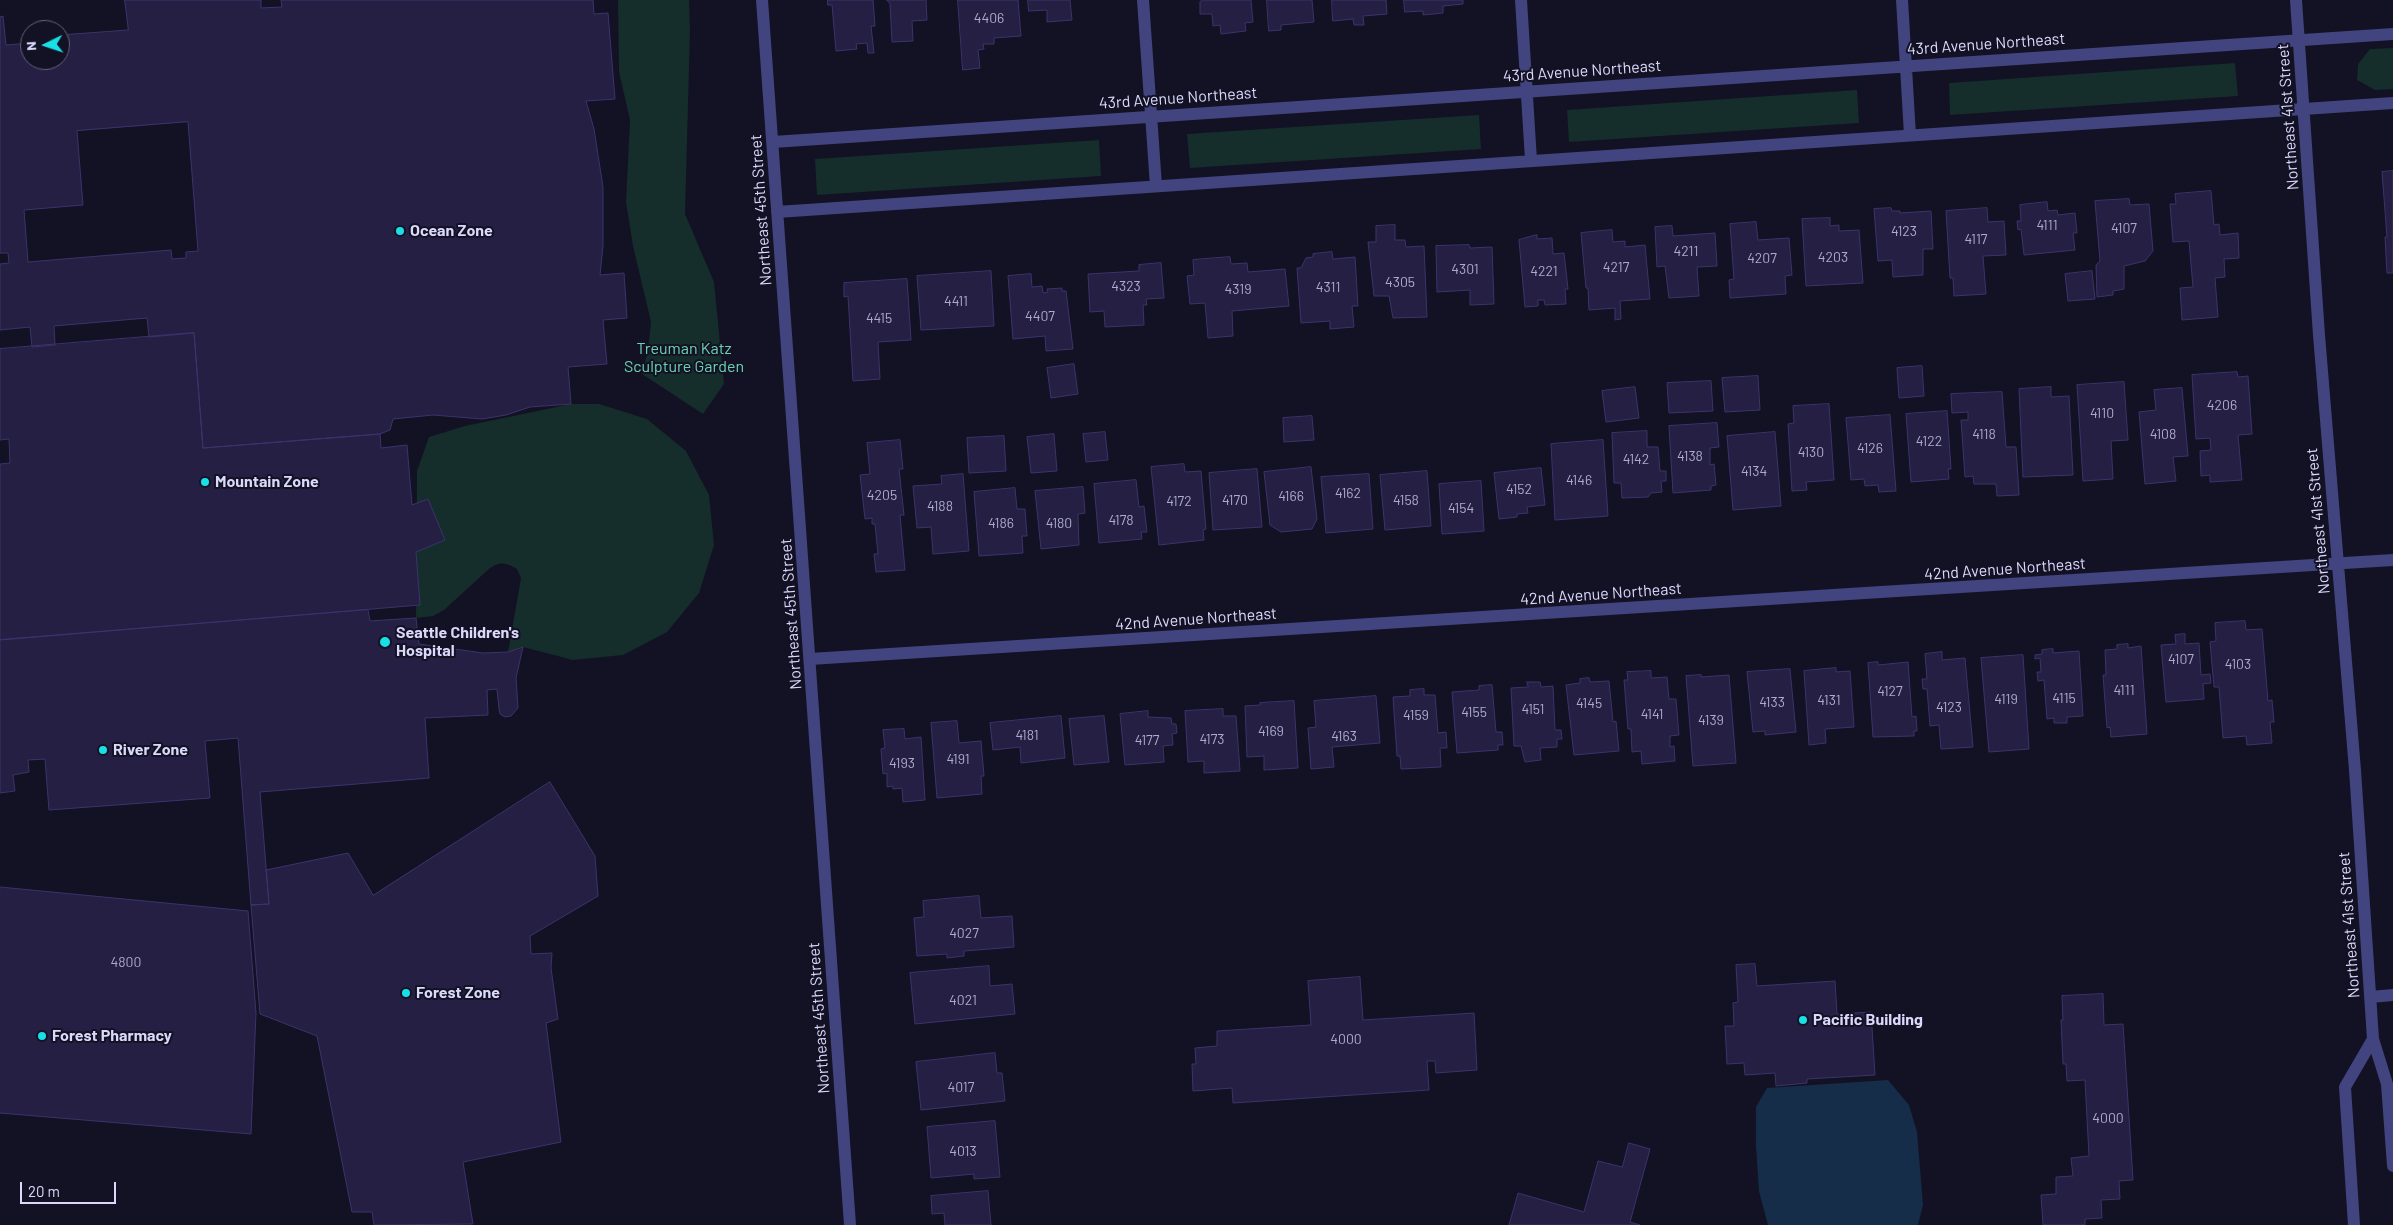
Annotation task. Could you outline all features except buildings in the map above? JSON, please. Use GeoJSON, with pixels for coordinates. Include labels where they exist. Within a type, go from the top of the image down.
{"type":"FeatureCollection","features":[{"type":"Feature","properties":{"kind":"street","name":"Northeast 45th Street"},"geometry":{"type":"LineString","coordinates":[[762,0],[850,1225]]}},
{"type":"Feature","properties":{"kind":"street"},"geometry":{"type":"LineString","coordinates":[[1143,0],[1156,186]]}},
{"type":"Feature","properties":{"kind":"street"},"geometry":{"type":"LineString","coordinates":[[1521,0],[1531,160]]}},
{"type":"Feature","properties":{"kind":"street"},"geometry":{"type":"LineString","coordinates":[[1902,0],[1910,135]]}},
{"type":"Feature","properties":{"kind":"street","name":"Northeast 41st Street"},"geometry":{"type":"LineString","coordinates":[[2296,0],[2320,345],[2339,564],[2373,1039],[2387,1084],[2393,1166]]}},
{"type":"Feature","properties":{"kind":"street","name":"43rd Avenue Northeast"},"geometry":{"type":"LineString","coordinates":[[772,142],[2393,34]]}},
{"type":"Feature","properties":{"kind":"street"},"geometry":{"type":"LineString","coordinates":[[777,212],[2393,103]]}},
{"type":"Feature","properties":{"kind":"street","name":"42nd Avenue Northeast"},"geometry":{"type":"LineString","coordinates":[[810,659],[2393,560]]}},
{"type":"Feature","properties":{"kind":"street"},"geometry":{"type":"LineString","coordinates":[[2370,997],[2393,995]]}},
{"type":"Feature","properties":{"kind":"street"},"geometry":{"type":"LineString","coordinates":[[2354,1225],[2346,1087],[2373,1039]]}},
{"type":"Feature","properties":{"kind":"green space","name":"Treuman Katz Sculpture Garden"},"geometry":{"type":"Polygon","coordinates":[[[618,0],[689,0],[690,31],[685,214],[714,282],[724,384],[703,414],[642,374],[648,351],[651,322],[633,246],[626,202],[630,120],[619,72],[618,0]]]}},
{"type":"Feature","properties":{"kind":"green space"},"geometry":{"type":"Polygon","coordinates":[[[2393,48],[2393,89],[2375,90],[2357,80],[2358,64],[2370,49],[2393,48]]]}},
{"type":"Feature","properties":{"kind":"green space"},"geometry":{"type":"Polygon","coordinates":[[[2235,63],[2238,96],[1950,115],[1949,83],[2235,63]]]}},
{"type":"Feature","properties":{"kind":"green space"},"geometry":{"type":"Polygon","coordinates":[[[1857,90],[1859,123],[1569,142],[1567,110],[1857,90]]]}},
{"type":"Feature","properties":{"kind":"green space"},"geometry":{"type":"Polygon","coordinates":[[[1479,115],[1481,149],[1190,168],[1187,134],[1479,115]]]}},
{"type":"Feature","properties":{"kind":"green space"},"geometry":{"type":"Polygon","coordinates":[[[1099,140],[1101,176],[817,195],[815,159],[1099,140]]]}},
{"type":"Feature","properties":{"kind":"green space"},"geometry":{"type":"Polygon","coordinates":[[[571,404],[599,404],[647,419],[686,451],[709,495],[714,545],[699,593],[667,632],[623,655],[573,660],[523,647],[508,652],[521,578],[517,569],[507,564],[497,564],[490,568],[444,610],[433,616],[416,618],[417,471],[429,437],[465,426],[571,404]]]}},
{"type":"Feature","properties":{"kind":"water"},"geometry":{"type":"Polygon","coordinates":[[[1888,1080],[1909,1105],[1917,1132],[1923,1205],[1918,1225],[1768,1225],[1759,1191],[1756,1146],[1756,1107],[1767,1088],[1888,1080]]]}},
{"type":"Feature","properties":{"kind":"place","name":"Ocean Zone"},"geometry":{"type":"Point","coordinates":[400,231]}},
{"type":"Feature","properties":{"kind":"place","name":"Mountain Zone"},"geometry":{"type":"Point","coordinates":[205,482]}},
{"type":"Feature","properties":{"kind":"place","name":"Seattle Children's Hospital"},"geometry":{"type":"Point","coordinates":[385,642]}},
{"type":"Feature","properties":{"kind":"place","name":"River Zone"},"geometry":{"type":"Point","coordinates":[103,750]}},
{"type":"Feature","properties":{"kind":"place","name":"Forest Zone"},"geometry":{"type":"Point","coordinates":[406,993]}},
{"type":"Feature","properties":{"kind":"place","name":"Pacific Building"},"geometry":{"type":"Point","coordinates":[1803,1020]}},
{"type":"Feature","properties":{"kind":"place","name":"Forest Pharmacy"},"geometry":{"type":"Point","coordinates":[42,1036]}}]}
